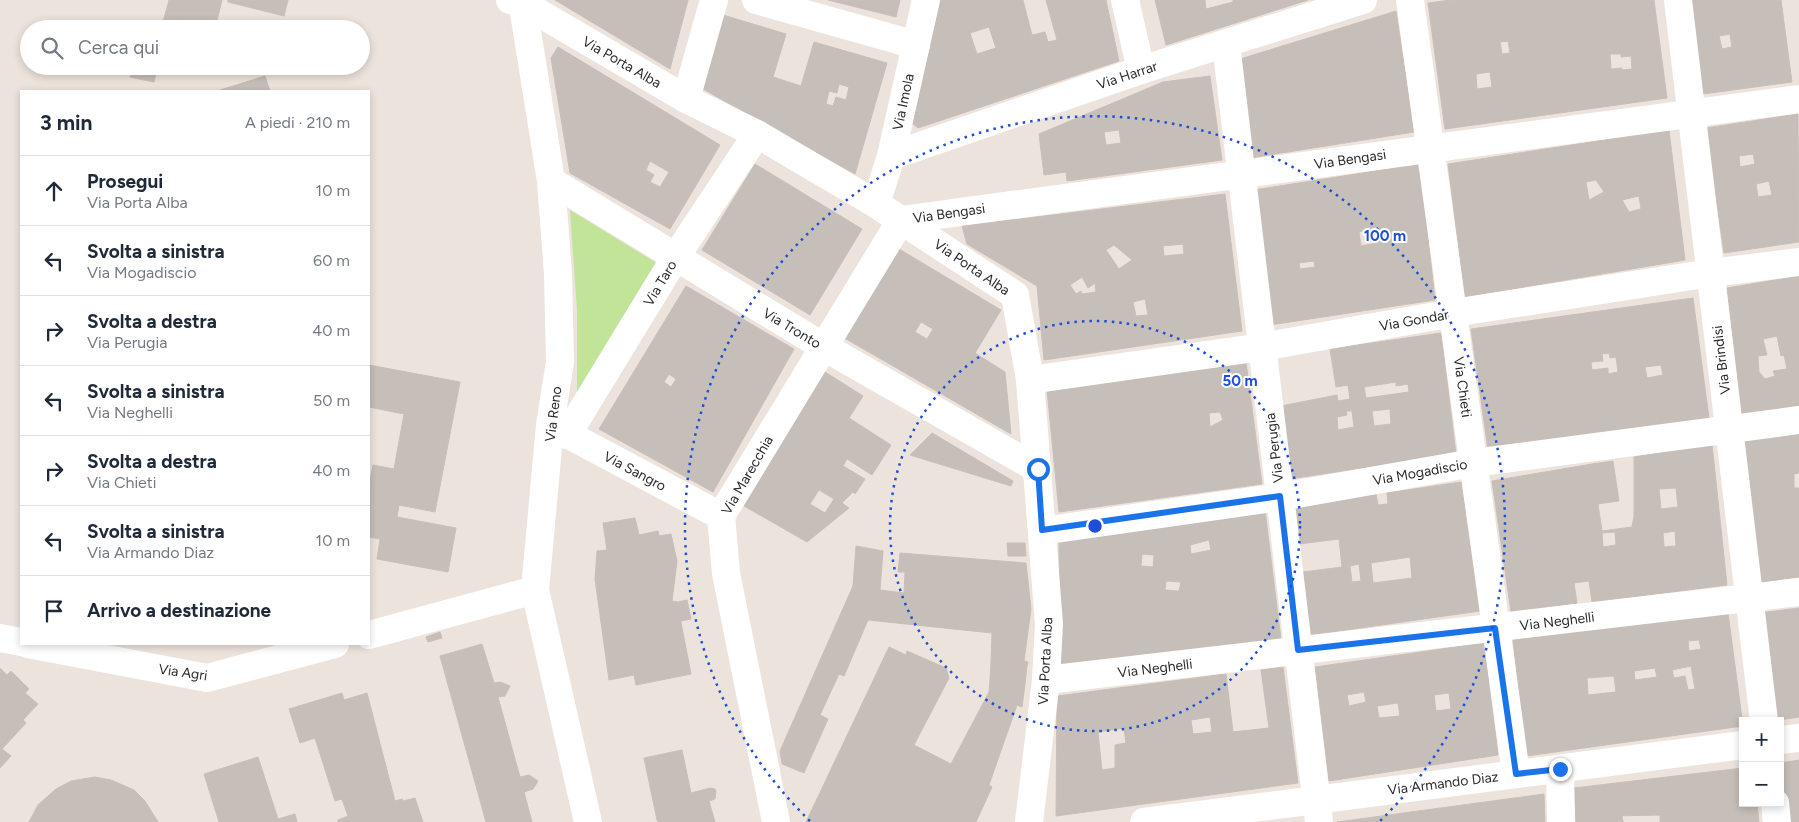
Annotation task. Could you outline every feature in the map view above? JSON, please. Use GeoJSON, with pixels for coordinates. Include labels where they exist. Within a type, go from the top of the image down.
{"type":"FeatureCollection","features":[{"type":"Feature","properties":{"kind":"street"},"geometry":{"type":"LineString","coordinates":[[686,100],[714,0]]}},
{"type":"Feature","properties":{"kind":"street"},"geometry":{"type":"LineString","coordinates":[[756,0],[916,45]]}},
{"type":"Feature","properties":{"kind":"street","name":"Via Imola"},"geometry":{"type":"LineString","coordinates":[[876,204],[891,156],[926,0]]}},
{"type":"Feature","properties":{"kind":"street"},"geometry":{"type":"LineString","coordinates":[[1124,0],[1141,70]]}},
{"type":"Feature","properties":{"kind":"street","name":"Via Harrar"},"geometry":{"type":"LineString","coordinates":[[891,156],[1141,70],[1364,0]]}},
{"type":"Feature","properties":{"kind":"street","name":"Via Chieti"},"geometry":{"type":"LineString","coordinates":[[1410,0],[1516,774]]}},
{"type":"Feature","properties":{"kind":"street","name":"Via Brindisi"},"geometry":{"type":"LineString","coordinates":[[1678,0],[1764,717]]}},
{"type":"Feature","properties":{"kind":"street","name":"Via Porta Alba"},"geometry":{"type":"LineString","coordinates":[[518,1],[686,100],[757,134],[876,204],[1015,295],[1030,380],[1049,624],[1046,680],[1029,822]]}},
{"type":"Feature","properties":{"kind":"street","name":"Via Reno"},"geometry":{"type":"LineString","coordinates":[[518,1],[551,181],[558,274],[559,430],[535,590],[588,822]]}},
{"type":"Feature","properties":{"kind":"street","name":"Via Perugia"},"geometry":{"type":"LineString","coordinates":[[1226,44],[1318,811]]}},
{"type":"Feature","properties":{"kind":"street","name":"Via Bengasi"},"geometry":{"type":"LineString","coordinates":[[901,220],[1799,99]]}},
{"type":"Feature","properties":{"kind":"street","name":"Via Taro"},"geometry":{"type":"LineString","coordinates":[[559,430],[757,134]]}},
{"type":"Feature","properties":{"kind":"street","name":"Via Tronto"},"geometry":{"type":"LineString","coordinates":[[551,181],[824,347],[1038,469]]}},
{"type":"Feature","properties":{"kind":"street","name":"Via Marecchia"},"geometry":{"type":"LineString","coordinates":[[776,822],[726,573],[721,516],[901,220]]}},
{"type":"Feature","properties":{"kind":"street","name":"Via Gondar"},"geometry":{"type":"LineString","coordinates":[[1030,380],[1262,347],[1453,313],[1711,273],[1799,262]]}},
{"type":"Feature","properties":{"kind":"street","name":"Via Mogadiscio"},"geometry":{"type":"LineString","coordinates":[[1042,530],[1280,496],[1473,463],[1799,420]]}},
{"type":"Feature","properties":{"kind":"street","name":"Via Sangro"},"geometry":{"type":"LineString","coordinates":[[559,430],[721,516]]}},
{"type":"Feature","properties":{"kind":"street"},"geometry":{"type":"LineString","coordinates":[[370,634],[535,590]]}},
{"type":"Feature","properties":{"kind":"street","name":"Via Neghelli"},"geometry":{"type":"LineString","coordinates":[[1046,680],[1799,592]]}},
{"type":"Feature","properties":{"kind":"street"},"geometry":{"type":"LineString","coordinates":[[0,638],[20,642]]}},
{"type":"Feature","properties":{"kind":"street","name":"Via Agri"},"geometry":{"type":"LineString","coordinates":[[33,645],[207,678],[331,645]]}},
{"type":"Feature","properties":{"kind":"street"},"geometry":{"type":"LineString","coordinates":[[1784,740],[1799,738]]}},
{"type":"Feature","properties":{"kind":"street","name":"Via Armando Diaz"},"geometry":{"type":"LineString","coordinates":[[1144,822],[1318,811],[1516,774],[1739,746]]}},
{"type":"Feature","properties":{"kind":"street"},"geometry":{"type":"LineString","coordinates":[[1560,769],[1561,822]]}},
{"type":"Feature","properties":{"kind":"street"},"geometry":{"type":"LineString","coordinates":[[1775,807],[1777,822]]}},
{"type":"Feature","properties":{"kind":"green space"},"geometry":{"type":"Polygon","coordinates":[[[570,210],[658,264],[577,399],[577,310],[570,210]]]}},
{"type":"Feature","properties":{"kind":"building"},"geometry":{"type":"Polygon","coordinates":[[[169,0],[222,0],[217,20],[164,20],[169,0]]]}},
{"type":"Feature","properties":{"kind":"building"},"geometry":{"type":"Polygon","coordinates":[[[228,0],[288,0],[284,16],[228,2],[228,0]]]}},
{"type":"Feature","properties":{"kind":"building"},"geometry":{"type":"Polygon","coordinates":[[[555,0],[688,0],[670,69],[555,0]]]}},
{"type":"Feature","properties":{"kind":"building"},"geometry":{"type":"Polygon","coordinates":[[[828,0],[900,0],[896,17],[828,0]]]}},
{"type":"Feature","properties":{"kind":"building"},"geometry":{"type":"Polygon","coordinates":[[[938,0],[1023,0],[1032,35],[1045,32],[1048,42],[1057,40],[1046,0],[1106,0],[1119,61],[918,128],[907,119],[938,0]],[[989,27],[970,33],[977,54],[996,48],[989,27]]]}},
{"type":"Feature","properties":{"kind":"building"},"geometry":{"type":"Polygon","coordinates":[[[1155,0],[1205,0],[1206,9],[1233,2],[1233,0],[1308,0],[1166,45],[1155,0]]]}},
{"type":"Feature","properties":{"kind":"building"},"geometry":{"type":"Polygon","coordinates":[[[1451,0],[1654,0],[1667,98],[1445,129],[1428,3],[1451,0]],[[1508,41],[1500,42],[1502,54],[1510,53],[1508,41]],[[1610,54],[1611,69],[1632,69],[1631,56],[1621,57],[1621,54],[1610,54]],[[1490,72],[1476,74],[1477,89],[1492,87],[1490,72]]]}},
{"type":"Feature","properties":{"kind":"building"},"geometry":{"type":"Polygon","coordinates":[[[1690,0],[1781,0],[1792,82],[1703,94],[1690,0]],[[1730,34],[1719,36],[1722,49],[1732,47],[1730,34]]]}},
{"type":"Feature","properties":{"kind":"building"},"geometry":{"type":"Polygon","coordinates":[[[1396,11],[1414,132],[1250,158],[1237,60],[1396,11]]]}},
{"type":"Feature","properties":{"kind":"building"},"geometry":{"type":"Polygon","coordinates":[[[723,15],[786,34],[773,77],[801,86],[814,42],[887,63],[855,174],[703,89],[723,15]],[[839,84],[837,93],[829,91],[826,104],[833,106],[836,97],[846,100],[849,87],[839,84]]]}},
{"type":"Feature","properties":{"kind":"building"},"geometry":{"type":"Polygon","coordinates":[[[558,47],[720,145],[670,229],[570,173],[551,58],[558,47]],[[650,161],[646,170],[654,175],[650,182],[660,187],[669,172],[650,161]]]}},
{"type":"Feature","properties":{"kind":"building"},"geometry":{"type":"Polygon","coordinates":[[[131,75],[156,75],[154,82],[130,77],[131,75]]]}},
{"type":"Feature","properties":{"kind":"building"},"geometry":{"type":"Polygon","coordinates":[[[265,76],[270,90],[220,90],[265,76]]]}},
{"type":"Feature","properties":{"kind":"building"},"geometry":{"type":"Polygon","coordinates":[[[1210,76],[1222,160],[1067,181],[1066,172],[1044,175],[1039,134],[1163,82],[1210,76]],[[1119,130],[1104,132],[1106,145],[1121,143],[1119,130]]]}},
{"type":"Feature","properties":{"kind":"building"},"geometry":{"type":"Polygon","coordinates":[[[1798,114],[1799,242],[1724,253],[1706,128],[1798,114]],[[1753,154],[1739,156],[1740,167],[1755,164],[1753,154]],[[1769,181],[1756,184],[1758,197],[1772,195],[1769,181]]]}},
{"type":"Feature","properties":{"kind":"building"},"geometry":{"type":"Polygon","coordinates":[[[1669,130],[1685,260],[1465,297],[1448,164],[1669,130]],[[1596,180],[1586,182],[1589,200],[1604,192],[1596,180]],[[1639,196],[1622,200],[1629,212],[1641,209],[1639,196]]]}},
{"type":"Feature","properties":{"kind":"building"},"geometry":{"type":"Polygon","coordinates":[[[755,164],[862,229],[810,315],[702,250],[755,164]]]}},
{"type":"Feature","properties":{"kind":"building"},"geometry":{"type":"Polygon","coordinates":[[[1420,164],[1435,300],[1270,325],[1254,190],[1420,164]],[[1374,229],[1359,232],[1361,246],[1377,243],[1374,229]],[[1314,261],[1299,263],[1300,269],[1315,267],[1314,261]]]}},
{"type":"Feature","properties":{"kind":"building"},"geometry":{"type":"Polygon","coordinates":[[[1225,194],[1242,331],[1044,360],[1037,286],[967,244],[962,226],[1225,194]],[[1183,244],[1163,246],[1164,256],[1184,254],[1183,244]],[[1114,245],[1106,250],[1119,269],[1132,260],[1114,245]],[[1082,277],[1070,285],[1076,294],[1081,291],[1082,294],[1096,292],[1095,283],[1088,288],[1082,277]],[[1145,299],[1133,302],[1136,316],[1148,315],[1145,299]]]}},
{"type":"Feature","properties":{"kind":"building"},"geometry":{"type":"Polygon","coordinates":[[[899,249],[1001,310],[975,353],[1005,372],[1011,434],[841,336],[899,249]],[[921,322],[915,332],[927,339],[933,329],[921,322]]]}},
{"type":"Feature","properties":{"kind":"building"},"geometry":{"type":"Polygon","coordinates":[[[1799,276],[1799,406],[1742,416],[1727,288],[1799,276]],[[1777,336],[1763,339],[1767,355],[1758,356],[1759,372],[1765,379],[1775,376],[1773,371],[1787,369],[1784,355],[1781,356],[1777,336]]]}},
{"type":"Feature","properties":{"kind":"building"},"geometry":{"type":"Polygon","coordinates":[[[686,286],[794,349],[713,492],[599,429],[686,286]],[[669,374],[664,382],[671,387],[676,379],[669,374]]]}},
{"type":"Feature","properties":{"kind":"building"},"geometry":{"type":"Polygon","coordinates":[[[1693,298],[1709,418],[1488,450],[1471,329],[1693,298]],[[1609,353],[1602,354],[1603,361],[1591,362],[1592,370],[1608,368],[1608,374],[1618,372],[1616,357],[1610,358],[1609,353]],[[1661,365],[1645,367],[1647,378],[1663,375],[1661,365]]]}},
{"type":"Feature","properties":{"kind":"building"},"geometry":{"type":"Polygon","coordinates":[[[1441,333],[1456,454],[1289,479],[1281,406],[1337,395],[1338,401],[1350,399],[1348,385],[1336,387],[1330,349],[1441,333]],[[1396,382],[1364,387],[1366,398],[1409,392],[1408,384],[1396,386],[1396,382]],[[1390,409],[1372,411],[1374,426],[1391,424],[1390,409]],[[1346,411],[1347,415],[1337,417],[1338,430],[1354,427],[1352,411],[1346,411]]]}},
{"type":"Feature","properties":{"kind":"building"},"geometry":{"type":"Polygon","coordinates":[[[1246,362],[1262,484],[1059,512],[1047,390],[1246,362]],[[1220,412],[1209,413],[1210,427],[1223,420],[1220,412]]]}},
{"type":"Feature","properties":{"kind":"building"},"geometry":{"type":"Polygon","coordinates":[[[370,365],[460,382],[435,512],[399,505],[397,517],[456,528],[448,572],[377,559],[380,539],[370,537],[370,481],[373,465],[394,469],[404,414],[370,407],[370,365]]]}},
{"type":"Feature","properties":{"kind":"building"},"geometry":{"type":"Polygon","coordinates":[[[825,372],[863,396],[849,418],[891,445],[872,475],[847,459],[843,466],[865,479],[855,494],[853,492],[842,503],[849,508],[807,542],[744,506],[825,372]],[[819,490],[810,504],[825,513],[834,499],[819,490]]]}},
{"type":"Feature","properties":{"kind":"building"},"geometry":{"type":"Polygon","coordinates":[[[1799,432],[1799,473],[1794,474],[1794,488],[1799,488],[1799,577],[1757,583],[1740,442],[1799,432]]]}},
{"type":"Feature","properties":{"kind":"building"},"geometry":{"type":"Polygon","coordinates":[[[932,433],[1013,481],[1011,486],[910,455],[932,433]]]}},
{"type":"Feature","properties":{"kind":"building"},"geometry":{"type":"Polygon","coordinates":[[[1712,444],[1727,585],[1592,602],[1589,581],[1574,583],[1577,603],[1511,612],[1492,481],[1592,464],[1602,531],[1632,527],[1634,516],[1634,457],[1712,444]],[[1676,488],[1659,489],[1661,509],[1678,507],[1676,488]],[[1675,531],[1663,533],[1664,547],[1676,546],[1675,531]],[[1615,532],[1602,533],[1603,547],[1616,545],[1615,532]]]}},
{"type":"Feature","properties":{"kind":"building"},"geometry":{"type":"Polygon","coordinates":[[[1613,461],[1619,501],[1597,504],[1592,464],[1613,461]]]}},
{"type":"Feature","properties":{"kind":"building"},"geometry":{"type":"Polygon","coordinates":[[[1461,482],[1480,611],[1311,635],[1303,572],[1342,567],[1339,539],[1299,544],[1294,506],[1376,494],[1378,505],[1388,504],[1387,493],[1461,482]],[[1410,557],[1371,563],[1373,583],[1412,578],[1410,557]],[[1359,564],[1350,566],[1352,582],[1361,581],[1359,564]]]}},
{"type":"Feature","properties":{"kind":"building"},"geometry":{"type":"Polygon","coordinates":[[[1265,510],[1281,640],[1060,664],[1059,542],[1265,510]],[[1209,540],[1190,545],[1191,554],[1211,550],[1209,540]],[[1142,554],[1141,566],[1153,567],[1154,555],[1142,554]],[[1166,581],[1165,590],[1179,591],[1181,582],[1166,581]]]}},
{"type":"Feature","properties":{"kind":"building"},"geometry":{"type":"Polygon","coordinates":[[[635,518],[639,535],[658,531],[659,536],[671,534],[677,561],[672,601],[678,602],[681,605],[679,612],[691,674],[636,685],[634,675],[609,680],[595,579],[597,551],[607,550],[603,523],[635,518]]]}},
{"type":"Feature","properties":{"kind":"building"},"geometry":{"type":"Polygon","coordinates":[[[1007,543],[1025,543],[1026,556],[1008,556],[1007,543]]]}},
{"type":"Feature","properties":{"kind":"building"},"geometry":{"type":"Polygon","coordinates":[[[856,546],[883,551],[880,590],[904,593],[905,572],[898,572],[900,553],[1026,563],[1031,609],[1024,661],[1028,662],[1027,666],[991,662],[992,633],[868,620],[844,676],[839,674],[820,715],[828,719],[804,773],[782,764],[780,751],[853,586],[856,546]]]}},
{"type":"Feature","properties":{"kind":"building"},"geometry":{"type":"Polygon","coordinates":[[[687,600],[691,619],[681,621],[679,612],[681,605],[678,602],[687,600]]]}},
{"type":"Feature","properties":{"kind":"building"},"geometry":{"type":"Polygon","coordinates":[[[1799,608],[1799,717],[1784,719],[1784,717],[1773,717],[1759,613],[1799,608]]]}},
{"type":"Feature","properties":{"kind":"building"},"geometry":{"type":"Polygon","coordinates":[[[1728,613],[1742,717],[1739,717],[1739,727],[1526,756],[1513,640],[1728,613]],[[1699,640],[1688,641],[1689,651],[1701,649],[1699,640]],[[1691,666],[1672,670],[1674,678],[1685,676],[1688,690],[1695,689],[1691,666]],[[1655,668],[1634,671],[1635,680],[1657,677],[1655,668]],[[1614,676],[1587,678],[1588,695],[1616,692],[1614,676]]]}},
{"type":"Feature","properties":{"kind":"building"},"geometry":{"type":"Polygon","coordinates":[[[440,632],[442,638],[428,642],[426,637],[440,632]]]}},
{"type":"Feature","properties":{"kind":"building"},"geometry":{"type":"Polygon","coordinates":[[[1484,643],[1498,755],[1329,781],[1315,667],[1484,643]],[[1364,692],[1347,695],[1349,706],[1366,702],[1364,692]],[[1449,693],[1434,695],[1436,711],[1451,709],[1449,693]],[[1398,703],[1377,706],[1379,718],[1400,716],[1398,703]]]}},
{"type":"Feature","properties":{"kind":"building"},"geometry":{"type":"Polygon","coordinates":[[[482,644],[494,683],[500,682],[510,686],[505,696],[498,697],[520,777],[529,775],[538,781],[533,789],[524,792],[532,822],[486,822],[440,656],[482,644]]]}},
{"type":"Feature","properties":{"kind":"building"},"geometry":{"type":"Polygon","coordinates":[[[889,647],[906,655],[907,651],[946,668],[949,678],[914,745],[951,764],[989,692],[990,680],[1025,684],[1022,707],[1017,705],[989,785],[992,787],[976,822],[959,822],[942,814],[954,789],[919,772],[906,799],[879,785],[862,822],[806,822],[889,647]]]}},
{"type":"Feature","properties":{"kind":"building"},"geometry":{"type":"Polygon","coordinates":[[[991,662],[1027,666],[1025,684],[990,680],[991,662]]]}},
{"type":"Feature","properties":{"kind":"building"},"geometry":{"type":"Polygon","coordinates":[[[1283,667],[1298,783],[1056,816],[1057,696],[1226,674],[1233,732],[1269,728],[1261,670],[1283,667]],[[1210,717],[1191,720],[1193,734],[1212,732],[1210,717]],[[1124,728],[1098,732],[1102,770],[1115,768],[1115,745],[1126,743],[1124,728]]]}},
{"type":"Feature","properties":{"kind":"building"},"geometry":{"type":"Polygon","coordinates":[[[0,668],[7,675],[11,671],[29,689],[25,693],[38,704],[23,720],[26,723],[2,749],[11,756],[0,768],[0,668]]]}},
{"type":"Feature","properties":{"kind":"building"},"geometry":{"type":"Polygon","coordinates":[[[342,693],[344,700],[367,693],[395,801],[402,799],[407,814],[398,817],[399,822],[338,822],[338,820],[348,816],[342,799],[335,801],[315,738],[300,743],[289,709],[342,693]]]}},
{"type":"Feature","properties":{"kind":"building"},"geometry":{"type":"Polygon","coordinates":[[[682,750],[691,793],[710,788],[716,791],[715,799],[709,801],[715,822],[672,822],[671,817],[657,820],[644,758],[682,750]]]}},
{"type":"Feature","properties":{"kind":"building"},"geometry":{"type":"Polygon","coordinates":[[[258,757],[278,819],[295,814],[297,822],[219,822],[204,774],[258,757]]]}},
{"type":"Feature","properties":{"kind":"building"},"geometry":{"type":"Polygon","coordinates":[[[1799,760],[1799,822],[1786,822],[1784,807],[1784,762],[1799,760]]]}},
{"type":"Feature","properties":{"kind":"building"},"geometry":{"type":"Polygon","coordinates":[[[1739,768],[1739,807],[1757,807],[1759,822],[1660,822],[1660,815],[1611,816],[1611,822],[1576,822],[1574,788],[1739,768]]]}},
{"type":"Feature","properties":{"kind":"building"},"geometry":{"type":"Polygon","coordinates":[[[919,772],[954,789],[942,814],[959,822],[862,822],[879,785],[906,799],[919,772]]]}},
{"type":"Feature","properties":{"kind":"building"},"geometry":{"type":"Polygon","coordinates":[[[95,777],[111,780],[134,790],[145,801],[158,822],[29,822],[38,805],[56,789],[71,781],[95,777]]]}},
{"type":"Feature","properties":{"kind":"building"},"geometry":{"type":"Polygon","coordinates":[[[1544,794],[1545,822],[1337,822],[1544,794]]]}},
{"type":"Feature","properties":{"kind":"building"},"geometry":{"type":"Polygon","coordinates":[[[415,798],[423,822],[399,822],[398,817],[407,814],[403,801],[415,798]]]}},
{"type":"Feature","properties":{"kind":"building"},"geometry":{"type":"Polygon","coordinates":[[[1611,816],[1622,816],[1623,822],[1611,822],[1611,816]]]}},
{"type":"Feature","properties":{"kind":"building"},"geometry":{"type":"Polygon","coordinates":[[[671,817],[672,822],[658,822],[657,820],[671,817]]]}},
{"type":"Feature","properties":{"kind":"route"},"geometry":{"type":"LineString","coordinates":[[1038,469],[1042,530],[1280,496],[1298,650],[1495,628],[1516,774],[1560,769]]}}]}
